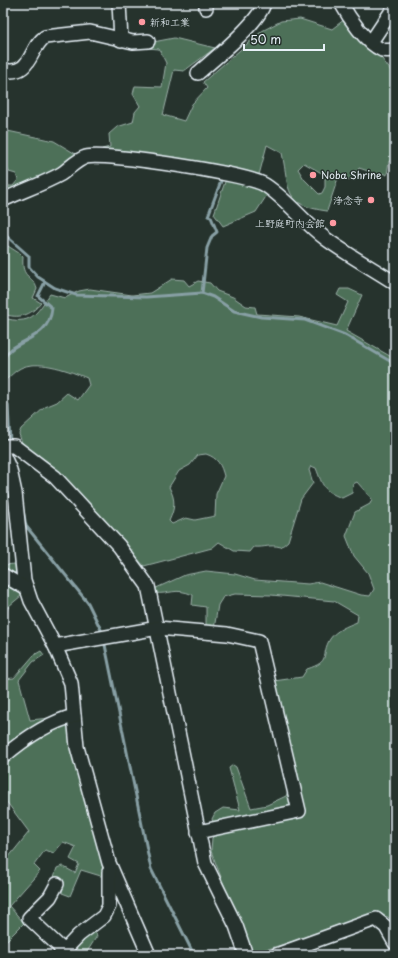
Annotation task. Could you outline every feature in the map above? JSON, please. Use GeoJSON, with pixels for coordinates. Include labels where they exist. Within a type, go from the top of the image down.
{"type":"FeatureCollection","features":[{"type":"Feature","properties":{"kind":"street"},"geometry":{"type":"LineString","coordinates":[[119,3],[121,40]]}},
{"type":"Feature","properties":{"kind":"street"},"geometry":{"type":"LineString","coordinates":[[198,73],[232,43],[259,13],[264,3]]}},
{"type":"Feature","properties":{"kind":"street"},"geometry":{"type":"LineString","coordinates":[[341,3],[357,28],[371,42],[383,50],[395,50]]}},
{"type":"Feature","properties":{"kind":"street"},"geometry":{"type":"LineString","coordinates":[[371,42],[395,6]]}},
{"type":"Feature","properties":{"kind":"street"},"geometry":{"type":"LineString","coordinates":[[3,70],[14,70],[25,66],[30,60],[40,40],[45,37],[90,32],[133,42],[148,41]]}},
{"type":"Feature","properties":{"kind":"street"},"geometry":{"type":"LineString","coordinates":[[3,200],[61,174],[85,158],[93,156],[121,158],[192,168],[247,178],[263,184],[283,199],[326,239],[395,283]]}},
{"type":"Feature","properties":{"kind":"street"},"geometry":{"type":"LineString","coordinates":[[9,446],[55,476],[120,546],[148,586],[158,628],[205,864],[236,926],[246,955]]}},
{"type":"Feature","properties":{"kind":"street"},"geometry":{"type":"LineString","coordinates":[[3,454],[10,470],[15,493],[24,580],[31,601],[55,646],[71,683],[77,747],[109,863],[149,955]]}},
{"type":"Feature","properties":{"kind":"street"},"geometry":{"type":"LineString","coordinates":[[3,575],[27,588]]}},
{"type":"Feature","properties":{"kind":"street"},"geometry":{"type":"LineString","coordinates":[[55,646],[158,628],[227,634],[259,641],[299,811],[198,832]]}},
{"type":"Feature","properties":{"kind":"street"},"geometry":{"type":"LineString","coordinates":[[3,757],[32,736],[64,719],[74,716]]}},
{"type":"Feature","properties":{"kind":"street"},"geometry":{"type":"LineString","coordinates":[[57,884],[50,897],[28,918],[62,953],[79,935],[104,916],[109,906],[109,863]]}},
{"type":"Feature","properties":{"kind":"street"},"geometry":{"type":"LineString","coordinates":[[276,955],[376,919],[386,927],[395,943]]}},
{"type":"Feature","properties":{"kind":"green space"},"geometry":{"type":"Polygon","coordinates":[[[300,19],[332,29],[345,19],[355,37],[379,55],[395,76],[395,161],[389,161],[387,175],[382,173],[380,176],[368,174],[368,171],[359,168],[355,180],[338,178],[327,211],[303,205],[296,200],[291,194],[288,186],[282,153],[267,145],[259,175],[201,166],[100,154],[102,149],[110,147],[109,134],[117,127],[133,122],[135,112],[140,106],[133,94],[135,86],[162,87],[166,63],[159,49],[147,48],[148,43],[174,38],[215,48],[184,71],[174,70],[163,115],[184,121],[192,104],[207,88],[203,82],[262,31],[281,21],[300,19]],[[304,163],[298,169],[304,179],[319,194],[322,193],[325,187],[325,175],[304,163]]]}},
{"type":"Feature","properties":{"kind":"green space"},"geometry":{"type":"Polygon","coordinates":[[[3,130],[54,141],[79,156],[50,175],[3,196],[3,184],[5,186],[13,186],[18,180],[16,174],[9,172],[3,159],[3,130]]]}},
{"type":"Feature","properties":{"kind":"green space"},"geometry":{"type":"Polygon","coordinates":[[[226,179],[261,188],[269,192],[256,212],[223,226],[214,214],[226,179]]]}},
{"type":"Feature","properties":{"kind":"green space"},"geometry":{"type":"Polygon","coordinates":[[[3,243],[23,257],[25,273],[33,281],[37,289],[33,298],[41,303],[28,314],[14,316],[3,314],[3,243]]]}},
{"type":"Feature","properties":{"kind":"green space"},"geometry":{"type":"Polygon","coordinates":[[[172,279],[184,280],[189,286],[198,281],[210,283],[217,291],[233,297],[246,306],[255,307],[257,314],[299,317],[337,326],[348,302],[337,295],[340,289],[349,289],[362,295],[346,331],[395,359],[395,923],[388,917],[379,915],[268,949],[253,951],[247,945],[211,851],[212,838],[216,834],[212,819],[215,813],[223,808],[240,810],[229,768],[233,765],[236,767],[251,808],[267,805],[286,796],[296,776],[274,681],[302,677],[307,669],[320,663],[323,660],[327,645],[332,636],[342,629],[357,622],[358,615],[334,601],[271,595],[235,594],[223,597],[218,605],[214,629],[206,628],[206,607],[192,605],[193,595],[177,591],[154,593],[154,589],[185,575],[206,571],[235,574],[255,580],[308,584],[320,582],[361,595],[370,596],[374,589],[368,573],[354,556],[346,536],[355,512],[370,504],[372,499],[357,482],[353,484],[352,493],[342,498],[331,493],[322,484],[316,468],[311,466],[309,470],[313,483],[301,499],[288,541],[281,547],[254,547],[250,552],[234,551],[219,542],[212,548],[144,566],[52,465],[22,443],[19,434],[21,429],[45,407],[57,402],[67,393],[78,400],[89,385],[87,378],[80,375],[55,367],[38,365],[30,365],[20,368],[3,382],[3,318],[20,320],[31,317],[36,313],[50,294],[65,298],[79,291],[90,289],[132,295],[150,293],[172,279]],[[206,454],[198,455],[190,465],[179,471],[169,487],[174,500],[173,512],[169,521],[172,524],[186,518],[195,520],[215,516],[216,494],[224,476],[222,468],[218,462],[206,454]]]}},
{"type":"Feature","properties":{"kind":"green space"},"geometry":{"type":"Polygon","coordinates":[[[15,564],[16,580],[21,596],[9,606],[3,618],[3,565],[15,564]]]}},
{"type":"Feature","properties":{"kind":"green space"},"geometry":{"type":"Polygon","coordinates":[[[41,651],[44,655],[33,662],[19,680],[30,720],[60,717],[69,724],[101,855],[104,877],[81,870],[70,896],[62,893],[64,882],[54,877],[57,868],[62,866],[75,873],[79,864],[70,859],[76,847],[63,842],[54,853],[45,850],[34,865],[40,871],[9,906],[24,923],[3,944],[3,853],[8,858],[29,832],[3,797],[3,679],[14,678],[34,655],[41,651]]]}},
{"type":"Feature","properties":{"kind":"green space"},"geometry":{"type":"Polygon","coordinates":[[[94,929],[97,936],[85,955],[70,955],[84,935],[94,929]]]}},
{"type":"Feature","properties":{"kind":"waterway"},"geometry":{"type":"LineString","coordinates":[[202,293],[207,248],[212,236],[217,232],[211,217],[208,216],[221,181]]}},
{"type":"Feature","properties":{"kind":"waterway"},"geometry":{"type":"LineString","coordinates":[[3,233],[29,256],[29,267],[38,277],[55,288],[76,295],[146,297],[202,293],[213,297],[234,311],[261,317],[305,320],[345,335],[395,364]]}},
{"type":"Feature","properties":{"kind":"waterway"},"geometry":{"type":"LineString","coordinates":[[3,362],[7,354],[13,348],[37,334],[44,328],[49,320],[52,308],[38,296],[45,282]]}},
{"type":"Feature","properties":{"kind":"waterway"},"geometry":{"type":"LineString","coordinates":[[3,392],[8,406],[10,442]]}},
{"type":"Feature","properties":{"kind":"waterway"},"geometry":{"type":"LineString","coordinates":[[23,510],[26,526],[88,603],[103,634]]}},
{"type":"Feature","properties":{"kind":"waterway"},"geometry":{"type":"LineString","coordinates":[[104,640],[151,869],[194,955]]}},
{"type":"Feature","properties":{"kind":"place","name":"新和工業"},"geometry":{"type":"Point","coordinates":[142,22]}},
{"type":"Feature","properties":{"kind":"place","name":"Noba Shrine"},"geometry":{"type":"Point","coordinates":[313,175]}},
{"type":"Feature","properties":{"kind":"place","name":"浄念寺"},"geometry":{"type":"Point","coordinates":[371,200]}},
{"type":"Feature","properties":{"kind":"place","name":"上野庭町内会館"},"geometry":{"type":"Point","coordinates":[333,223]}}]}
